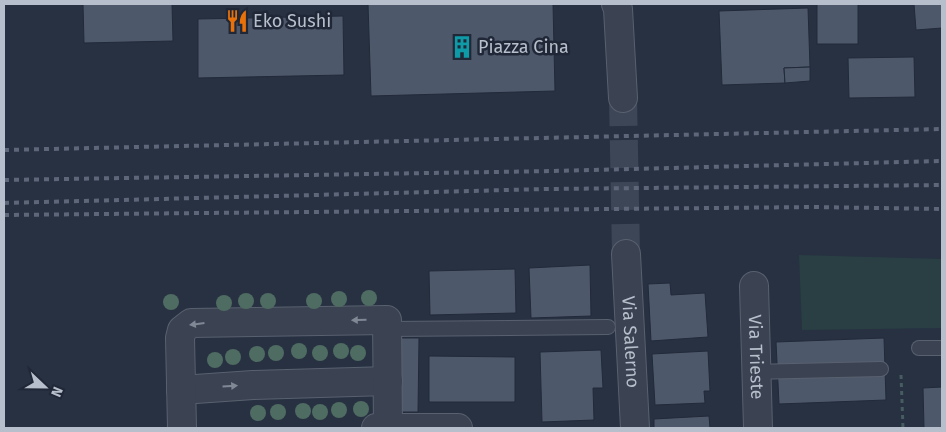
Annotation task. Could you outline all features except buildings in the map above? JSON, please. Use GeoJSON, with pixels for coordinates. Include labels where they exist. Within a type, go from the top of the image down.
{"type":"FeatureCollection","features":[{"type":"Feature","properties":{"kind":"street"},"geometry":{"type":"LineString","coordinates":[[618,6],[623,98]]}},
{"type":"Feature","properties":{"kind":"street","name":"Via Salerno"},"geometry":{"type":"LineString","coordinates":[[626,254],[635,428]]}},
{"type":"Feature","properties":{"kind":"street","name":"Via Trieste"},"geometry":{"type":"LineString","coordinates":[[754,286],[758,428]]}},
{"type":"Feature","properties":{"kind":"street"},"geometry":{"type":"LineString","coordinates":[[182,428],[180,338],[182,330],[191,323],[387,320],[388,381],[382,428],[458,428]]}},
{"type":"Feature","properties":{"kind":"street"},"geometry":{"type":"LineString","coordinates":[[181,390],[253,385],[388,381]]}},
{"type":"Feature","properties":{"kind":"lane"},"geometry":{"type":"LineString","coordinates":[[387,329],[608,327]]}},
{"type":"Feature","properties":{"kind":"lane"},"geometry":{"type":"LineString","coordinates":[[919,348],[942,348]]}},
{"type":"Feature","properties":{"kind":"lane"},"geometry":{"type":"LineString","coordinates":[[755,372],[881,369]]}},
{"type":"Feature","properties":{"kind":"path"},"geometry":{"type":"LineString","coordinates":[[903,428],[900,349],[919,348]]}},
{"type":"Feature","properties":{"kind":"green space"},"geometry":{"type":"Polygon","coordinates":[[[799,255],[942,259],[942,328],[802,330],[799,255]]]}},
{"type":"Feature","properties":{"kind":"tunnel"},"geometry":{"type":"LineString","coordinates":[[623,98],[626,254]]}},
{"type":"Feature","properties":{"kind":"railway"},"geometry":{"type":"LineString","coordinates":[[4,150],[942,129]]}},
{"type":"Feature","properties":{"kind":"railway"},"geometry":{"type":"LineString","coordinates":[[4,180],[553,171],[942,161]]}},
{"type":"Feature","properties":{"kind":"railway"},"geometry":{"type":"LineString","coordinates":[[4,203],[547,189],[942,185]]}},
{"type":"Feature","properties":{"kind":"railway"},"geometry":{"type":"LineString","coordinates":[[4,215],[813,207],[942,209]]}},
{"type":"Feature","properties":{"kind":"place","name":"Eko Sushi"},"geometry":{"type":"Point","coordinates":[237,21]}},
{"type":"Feature","properties":{"kind":"place","name":"Piazza Cina"},"geometry":{"type":"Point","coordinates":[462,47]}}]}
